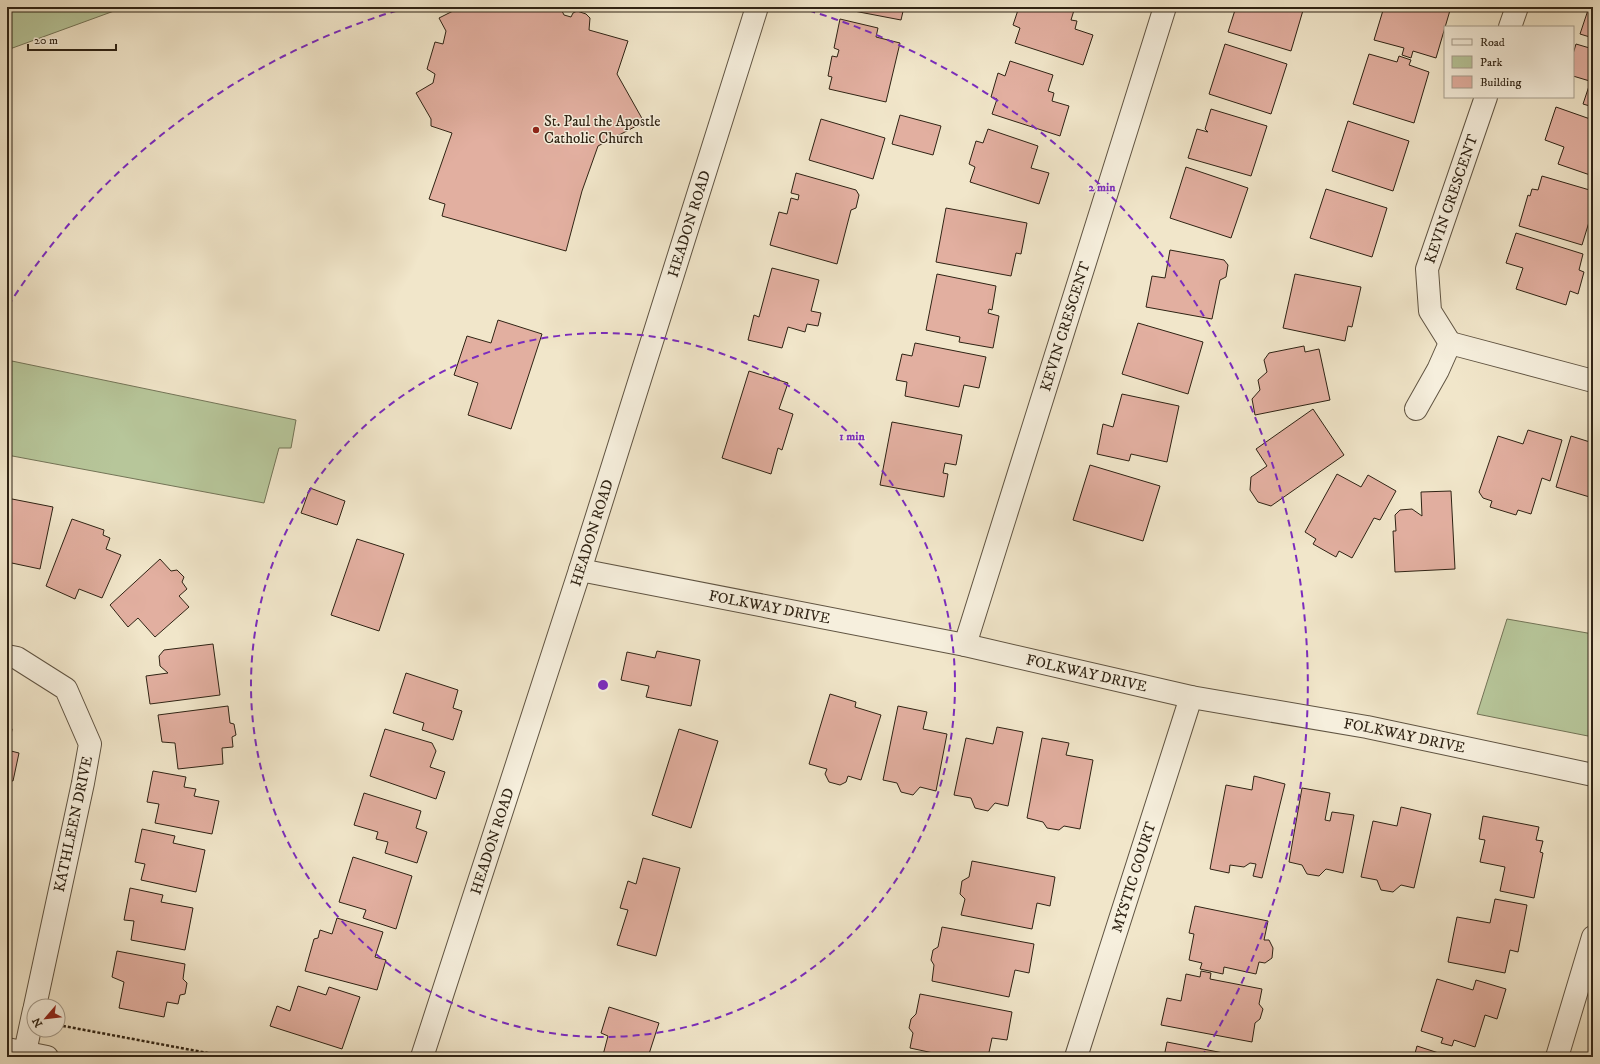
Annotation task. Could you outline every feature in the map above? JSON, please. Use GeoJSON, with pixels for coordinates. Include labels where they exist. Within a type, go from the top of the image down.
{"type":"FeatureCollection","features":[{"type":"Feature","properties":{"kind":"street","name":"HEADON ROAD"},"geometry":{"type":"LineString","coordinates":[[422,1057],[580,570],[757,7]]}},
{"type":"Feature","properties":{"kind":"street","name":"KEVIN CRESCENT"},"geometry":{"type":"LineString","coordinates":[[965,645],[1165,7]]}},
{"type":"Feature","properties":{"kind":"street"},"geometry":{"type":"LineString","coordinates":[[1510,26],[1517,7]]}},
{"type":"Feature","properties":{"kind":"street","name":"KEVIN CRESCENT"},"geometry":{"type":"LineString","coordinates":[[1450,342],[1430,311],[1427,269],[1486,98]]}},
{"type":"Feature","properties":{"kind":"street"},"geometry":{"type":"LineString","coordinates":[[1416,409],[1438,370],[1450,342],[1593,382]]}},
{"type":"Feature","properties":{"kind":"street","name":"FOLKWAY DRIVE"},"geometry":{"type":"LineString","coordinates":[[580,570],[965,645],[1191,697],[1367,727],[1593,775]]}},
{"type":"Feature","properties":{"kind":"street","name":"KATHLEEN DRIVE"},"geometry":{"type":"LineString","coordinates":[[7,656],[17,658],[66,689],[90,744],[37,998]]}},
{"type":"Feature","properties":{"kind":"street","name":"MYSTIC COURT"},"geometry":{"type":"LineString","coordinates":[[1076,1057],[1191,697]]}},
{"type":"Feature","properties":{"kind":"street"},"geometry":{"type":"LineString","coordinates":[[1557,1057],[1593,937]]}},
{"type":"Feature","properties":{"kind":"street"},"geometry":{"type":"LineString","coordinates":[[26,1028],[16,1050],[47,1057]]}},
{"type":"Feature","properties":{"kind":"path"},"geometry":{"type":"LineString","coordinates":[[66,1026],[230,1057]]}},
{"type":"Feature","properties":{"kind":"green space"},"geometry":{"type":"Polygon","coordinates":[[[7,7],[125,7],[7,50],[7,7]]]}},
{"type":"Feature","properties":{"kind":"green space"},"geometry":{"type":"Polygon","coordinates":[[[7,360],[296,420],[291,448],[279,448],[264,503],[7,455],[7,360]]]}},
{"type":"Feature","properties":{"kind":"green space"},"geometry":{"type":"Polygon","coordinates":[[[1507,619],[1593,634],[1593,737],[1477,714],[1507,619]]]}},
{"type":"Feature","properties":{"kind":"building","name":"St. Paul the Apostle Catholic Church"},"geometry":{"type":"Polygon","coordinates":[[[461,7],[560,7],[564,15],[571,17],[573,13],[577,11],[586,14],[590,18],[589,30],[628,41],[617,74],[644,122],[598,146],[582,191],[566,251],[442,216],[445,204],[429,199],[452,133],[431,126],[431,119],[416,93],[433,83],[435,74],[427,69],[435,42],[443,44],[446,31],[439,18],[461,7]]]}},
{"type":"Feature","properties":{"kind":"building"},"geometry":{"type":"Polygon","coordinates":[[[833,7],[904,7],[901,20],[833,7]]]}},
{"type":"Feature","properties":{"kind":"building"},"geometry":{"type":"Polygon","coordinates":[[[1019,7],[1075,7],[1071,20],[1077,21],[1075,29],[1093,35],[1083,65],[1015,43],[1020,28],[1013,25],[1019,7]]]}},
{"type":"Feature","properties":{"kind":"building"},"geometry":{"type":"Polygon","coordinates":[[[1236,7],[1304,7],[1291,51],[1228,32],[1236,7]]]}},
{"type":"Feature","properties":{"kind":"building"},"geometry":{"type":"Polygon","coordinates":[[[1384,7],[1451,7],[1445,26],[1444,26],[1436,58],[1413,51],[1411,58],[1402,55],[1404,48],[1374,40],[1384,7]]]}},
{"type":"Feature","properties":{"kind":"building"},"geometry":{"type":"Polygon","coordinates":[[[1589,7],[1593,7],[1593,38],[1580,34],[1589,7]]]}},
{"type":"Feature","properties":{"kind":"building"},"geometry":{"type":"Polygon","coordinates":[[[840,19],[878,28],[876,37],[900,43],[886,102],[829,89],[832,77],[828,76],[832,56],[837,57],[839,50],[834,48],[840,19]]]}},
{"type":"Feature","properties":{"kind":"building"},"geometry":{"type":"Polygon","coordinates":[[[1225,44],[1287,64],[1271,114],[1209,94],[1225,44]]]}},
{"type":"Feature","properties":{"kind":"building"},"geometry":{"type":"Polygon","coordinates":[[[1576,44],[1593,49],[1593,82],[1574,76],[1574,51],[1576,44]]]}},
{"type":"Feature","properties":{"kind":"building"},"geometry":{"type":"Polygon","coordinates":[[[1369,54],[1397,62],[1399,56],[1411,60],[1409,65],[1429,72],[1414,123],[1353,104],[1369,54]]]}},
{"type":"Feature","properties":{"kind":"building"},"geometry":{"type":"Polygon","coordinates":[[[1010,61],[1053,75],[1048,91],[1054,93],[1052,101],[1069,106],[1060,136],[992,114],[997,99],[991,97],[998,73],[1005,76],[1010,61]]]}},
{"type":"Feature","properties":{"kind":"building"},"geometry":{"type":"Polygon","coordinates":[[[1593,82],[1593,107],[1583,104],[1590,83],[1593,82]]]}},
{"type":"Feature","properties":{"kind":"building"},"geometry":{"type":"Polygon","coordinates":[[[1556,107],[1593,120],[1593,176],[1558,164],[1564,147],[1545,140],[1556,107]]]}},
{"type":"Feature","properties":{"kind":"building"},"geometry":{"type":"Polygon","coordinates":[[[1211,109],[1267,126],[1251,176],[1188,158],[1197,129],[1208,132],[1205,129],[1211,109]]]}},
{"type":"Feature","properties":{"kind":"building"},"geometry":{"type":"Polygon","coordinates":[[[900,115],[941,126],[933,155],[892,144],[900,115]]]}},
{"type":"Feature","properties":{"kind":"building"},"geometry":{"type":"Polygon","coordinates":[[[821,119],[885,138],[873,179],[809,160],[821,119]]]}},
{"type":"Feature","properties":{"kind":"building"},"geometry":{"type":"Polygon","coordinates":[[[1348,121],[1409,141],[1393,191],[1332,171],[1348,121]]]}},
{"type":"Feature","properties":{"kind":"building"},"geometry":{"type":"Polygon","coordinates":[[[988,129],[1038,146],[1031,168],[1049,173],[1039,204],[970,182],[975,167],[969,164],[976,141],[983,143],[988,129]]]}},
{"type":"Feature","properties":{"kind":"building"},"geometry":{"type":"Polygon","coordinates":[[[1186,167],[1248,188],[1231,238],[1170,218],[1186,167]]]}},
{"type":"Feature","properties":{"kind":"building"},"geometry":{"type":"Polygon","coordinates":[[[796,173],[856,190],[859,195],[856,208],[851,210],[837,264],[770,245],[779,212],[787,214],[791,198],[798,200],[799,195],[791,193],[796,173]]]}},
{"type":"Feature","properties":{"kind":"building"},"geometry":{"type":"Polygon","coordinates":[[[1542,176],[1593,191],[1593,209],[1582,245],[1519,226],[1528,195],[1530,196],[1532,189],[1538,190],[1542,176]]]}},
{"type":"Feature","properties":{"kind":"building"},"geometry":{"type":"Polygon","coordinates":[[[1326,189],[1387,208],[1372,257],[1310,238],[1326,189]]]}},
{"type":"Feature","properties":{"kind":"building"},"geometry":{"type":"Polygon","coordinates":[[[946,208],[1027,223],[1021,254],[1016,253],[1011,276],[936,262],[946,208]]]}},
{"type":"Feature","properties":{"kind":"building"},"geometry":{"type":"Polygon","coordinates":[[[1516,233],[1583,254],[1579,270],[1584,272],[1578,294],[1570,291],[1566,305],[1516,289],[1523,268],[1506,263],[1516,233]]]}},
{"type":"Feature","properties":{"kind":"building"},"geometry":{"type":"Polygon","coordinates":[[[1170,250],[1224,260],[1228,265],[1226,277],[1220,280],[1212,319],[1146,307],[1152,276],[1165,278],[1170,250]]]}},
{"type":"Feature","properties":{"kind":"building"},"geometry":{"type":"Polygon","coordinates":[[[772,268],[819,280],[811,311],[821,313],[818,326],[807,324],[805,332],[788,327],[782,348],[748,340],[754,315],[759,317],[772,268]]]}},
{"type":"Feature","properties":{"kind":"building"},"geometry":{"type":"Polygon","coordinates":[[[937,274],[996,286],[992,310],[989,309],[988,313],[999,316],[993,348],[959,342],[960,337],[926,330],[937,274]]]}},
{"type":"Feature","properties":{"kind":"building"},"geometry":{"type":"Polygon","coordinates":[[[1295,274],[1361,287],[1352,327],[1348,326],[1345,341],[1283,328],[1295,274]]]}},
{"type":"Feature","properties":{"kind":"building"},"geometry":{"type":"Polygon","coordinates":[[[498,320],[542,334],[511,429],[468,415],[478,383],[454,375],[467,336],[491,343],[498,320]]]}},
{"type":"Feature","properties":{"kind":"building"},"geometry":{"type":"Polygon","coordinates":[[[1138,323],[1203,342],[1188,394],[1122,374],[1138,323]]]}},
{"type":"Feature","properties":{"kind":"building"},"geometry":{"type":"Polygon","coordinates":[[[915,343],[986,357],[979,388],[964,385],[959,407],[905,396],[907,382],[896,380],[902,354],[912,356],[915,343]]]}},
{"type":"Feature","properties":{"kind":"building"},"geometry":{"type":"Polygon","coordinates":[[[1304,346],[1305,352],[1319,349],[1330,400],[1255,415],[1252,399],[1260,390],[1258,380],[1267,372],[1264,360],[1269,353],[1304,346]]]}},
{"type":"Feature","properties":{"kind":"building"},"geometry":{"type":"Polygon","coordinates":[[[749,371],[788,383],[779,409],[793,414],[782,450],[778,448],[771,474],[722,458],[749,371]]]}},
{"type":"Feature","properties":{"kind":"building"},"geometry":{"type":"Polygon","coordinates":[[[1122,394],[1179,406],[1167,462],[1131,454],[1129,461],[1097,454],[1103,424],[1113,427],[1122,394]]]}},
{"type":"Feature","properties":{"kind":"building"},"geometry":{"type":"Polygon","coordinates":[[[1313,409],[1344,455],[1271,506],[1258,502],[1250,490],[1251,477],[1267,466],[1256,449],[1313,409]]]}},
{"type":"Feature","properties":{"kind":"building"},"geometry":{"type":"Polygon","coordinates":[[[892,422],[962,435],[956,465],[945,463],[943,473],[948,474],[944,497],[880,485],[892,422]]]}},
{"type":"Feature","properties":{"kind":"building"},"geometry":{"type":"Polygon","coordinates":[[[1528,430],[1562,440],[1550,481],[1542,478],[1531,514],[1518,510],[1516,515],[1490,507],[1492,501],[1483,498],[1479,492],[1498,436],[1523,444],[1528,430]]]}},
{"type":"Feature","properties":{"kind":"building"},"geometry":{"type":"Polygon","coordinates":[[[1571,436],[1593,443],[1593,498],[1556,487],[1571,436]]]}},
{"type":"Feature","properties":{"kind":"building"},"geometry":{"type":"Polygon","coordinates":[[[1090,465],[1160,486],[1143,541],[1073,520],[1090,465]]]}},
{"type":"Feature","properties":{"kind":"building"},"geometry":{"type":"Polygon","coordinates":[[[1337,474],[1361,487],[1368,475],[1396,491],[1380,520],[1374,518],[1352,558],[1339,551],[1336,557],[1313,544],[1316,539],[1305,532],[1337,474]]]}},
{"type":"Feature","properties":{"kind":"building"},"geometry":{"type":"Polygon","coordinates":[[[310,488],[345,501],[337,525],[301,513],[310,488]]]}},
{"type":"Feature","properties":{"kind":"building"},"geometry":{"type":"Polygon","coordinates":[[[1451,491],[1455,569],[1395,572],[1393,531],[1396,531],[1395,515],[1400,510],[1412,509],[1422,516],[1421,492],[1451,491]]]}},
{"type":"Feature","properties":{"kind":"building"},"geometry":{"type":"Polygon","coordinates":[[[7,498],[53,507],[40,569],[7,562],[7,498]]]}},
{"type":"Feature","properties":{"kind":"building"},"geometry":{"type":"Polygon","coordinates":[[[72,519],[104,530],[103,535],[110,538],[106,549],[121,555],[102,598],[79,589],[75,599],[46,586],[72,519]]]}},
{"type":"Feature","properties":{"kind":"building"},"geometry":{"type":"Polygon","coordinates":[[[357,539],[404,554],[379,631],[331,615],[357,539]]]}},
{"type":"Feature","properties":{"kind":"building"},"geometry":{"type":"Polygon","coordinates":[[[160,559],[171,571],[177,570],[184,577],[182,582],[187,589],[179,596],[189,607],[155,637],[138,618],[128,627],[110,605],[160,559]]]}},
{"type":"Feature","properties":{"kind":"building"},"geometry":{"type":"Polygon","coordinates":[[[213,644],[220,695],[150,704],[146,676],[168,673],[160,666],[159,656],[164,650],[213,644]]]}},
{"type":"Feature","properties":{"kind":"building"},"geometry":{"type":"Polygon","coordinates":[[[657,651],[700,660],[691,706],[646,697],[649,686],[621,680],[627,652],[655,658],[657,651]]]}},
{"type":"Feature","properties":{"kind":"building"},"geometry":{"type":"Polygon","coordinates":[[[406,673],[458,690],[453,708],[462,711],[453,740],[422,730],[424,723],[393,713],[406,673]]]}},
{"type":"Feature","properties":{"kind":"building"},"geometry":{"type":"Polygon","coordinates":[[[830,694],[856,702],[855,707],[881,715],[861,780],[848,776],[846,782],[840,785],[829,782],[825,774],[827,769],[809,764],[830,694]]]}},
{"type":"Feature","properties":{"kind":"building"},"geometry":{"type":"Polygon","coordinates":[[[228,706],[230,723],[234,724],[236,735],[232,737],[233,747],[222,748],[223,764],[178,769],[175,743],[162,742],[158,715],[228,706]]]}},
{"type":"Feature","properties":{"kind":"building"},"geometry":{"type":"Polygon","coordinates":[[[898,706],[927,712],[923,729],[947,734],[936,791],[920,787],[913,795],[901,792],[897,783],[883,780],[898,706]]]}},
{"type":"Feature","properties":{"kind":"building"},"geometry":{"type":"Polygon","coordinates":[[[7,723],[12,729],[10,741],[7,743],[7,723]]]}},
{"type":"Feature","properties":{"kind":"building"},"geometry":{"type":"Polygon","coordinates":[[[997,727],[1023,732],[1008,806],[995,803],[988,811],[975,808],[971,798],[954,795],[966,738],[993,744],[997,727]]]}},
{"type":"Feature","properties":{"kind":"building"},"geometry":{"type":"Polygon","coordinates":[[[385,729],[432,743],[436,751],[430,767],[445,772],[436,799],[370,776],[385,729]]]}},
{"type":"Feature","properties":{"kind":"building"},"geometry":{"type":"Polygon","coordinates":[[[679,729],[718,741],[691,828],[652,815],[679,729]]]}},
{"type":"Feature","properties":{"kind":"building"},"geometry":{"type":"Polygon","coordinates":[[[1042,738],[1069,743],[1066,755],[1093,760],[1080,829],[1064,826],[1059,830],[1047,828],[1043,822],[1027,818],[1042,738]]]}},
{"type":"Feature","properties":{"kind":"building"},"geometry":{"type":"Polygon","coordinates":[[[7,750],[19,753],[13,781],[7,780],[7,750]]]}},
{"type":"Feature","properties":{"kind":"building"},"geometry":{"type":"Polygon","coordinates":[[[153,771],[186,777],[184,787],[196,789],[194,796],[219,801],[212,834],[155,823],[159,804],[147,802],[153,771]]]}},
{"type":"Feature","properties":{"kind":"building"},"geometry":{"type":"Polygon","coordinates":[[[1254,776],[1285,784],[1262,878],[1253,876],[1256,864],[1250,863],[1244,867],[1230,865],[1229,873],[1210,869],[1226,785],[1252,790],[1254,776]]]}},
{"type":"Feature","properties":{"kind":"building"},"geometry":{"type":"Polygon","coordinates":[[[1302,788],[1330,793],[1325,820],[1330,821],[1332,812],[1354,815],[1343,873],[1326,869],[1319,876],[1307,874],[1302,865],[1289,862],[1302,788]]]}},
{"type":"Feature","properties":{"kind":"building"},"geometry":{"type":"Polygon","coordinates":[[[364,793],[421,811],[416,828],[427,832],[417,863],[385,853],[388,842],[376,839],[378,832],[354,825],[364,793]]]}},
{"type":"Feature","properties":{"kind":"building"},"geometry":{"type":"Polygon","coordinates":[[[1401,807],[1431,814],[1414,888],[1401,885],[1393,892],[1381,890],[1377,880],[1361,877],[1373,821],[1397,826],[1401,807]]]}},
{"type":"Feature","properties":{"kind":"building"},"geometry":{"type":"Polygon","coordinates":[[[1483,816],[1539,827],[1536,840],[1543,841],[1540,852],[1543,853],[1534,898],[1500,891],[1505,867],[1480,862],[1485,840],[1479,839],[1483,816]]]}},
{"type":"Feature","properties":{"kind":"building"},"geometry":{"type":"Polygon","coordinates":[[[142,829],[175,836],[173,843],[205,850],[196,892],[141,880],[145,864],[135,862],[142,829]]]}},
{"type":"Feature","properties":{"kind":"building"},"geometry":{"type":"Polygon","coordinates":[[[353,857],[412,876],[396,929],[363,918],[366,910],[339,902],[353,857]]]}},
{"type":"Feature","properties":{"kind":"building"},"geometry":{"type":"Polygon","coordinates":[[[643,858],[680,868],[656,956],[617,945],[628,910],[620,908],[628,881],[636,884],[643,858]]]}},
{"type":"Feature","properties":{"kind":"building"},"geometry":{"type":"Polygon","coordinates":[[[972,861],[1055,877],[1050,906],[1037,903],[1032,929],[961,915],[965,899],[960,894],[962,881],[969,877],[972,861]]]}},
{"type":"Feature","properties":{"kind":"building"},"geometry":{"type":"Polygon","coordinates":[[[130,888],[163,895],[161,902],[193,908],[185,950],[131,940],[134,921],[124,920],[130,888]]]}},
{"type":"Feature","properties":{"kind":"building"},"geometry":{"type":"Polygon","coordinates":[[[1495,899],[1527,905],[1518,952],[1510,950],[1505,973],[1448,962],[1457,917],[1490,923],[1495,899]]]}},
{"type":"Feature","properties":{"kind":"building"},"geometry":{"type":"Polygon","coordinates":[[[1195,906],[1268,921],[1264,940],[1269,940],[1273,948],[1272,958],[1265,963],[1259,962],[1256,974],[1224,967],[1223,974],[1200,969],[1202,963],[1189,960],[1194,934],[1189,933],[1195,906]]]}},
{"type":"Feature","properties":{"kind":"building"},"geometry":{"type":"Polygon","coordinates":[[[337,918],[383,932],[375,957],[386,960],[377,990],[305,971],[314,939],[318,938],[320,930],[332,934],[337,918]]]}},
{"type":"Feature","properties":{"kind":"building"},"geometry":{"type":"Polygon","coordinates":[[[942,927],[1034,944],[1029,973],[1015,970],[1009,997],[932,981],[934,965],[931,960],[933,950],[938,947],[942,927]]]}},
{"type":"Feature","properties":{"kind":"building"},"geometry":{"type":"Polygon","coordinates":[[[117,951],[185,964],[183,979],[187,983],[185,994],[180,995],[178,1004],[167,1002],[164,1017],[119,1008],[124,982],[112,977],[117,951]]]}},
{"type":"Feature","properties":{"kind":"building"},"geometry":{"type":"Polygon","coordinates":[[[1201,971],[1211,973],[1210,979],[1262,989],[1259,1004],[1263,1009],[1260,1019],[1255,1023],[1252,1042],[1161,1025],[1167,998],[1181,1001],[1186,974],[1200,977],[1201,971]]]}},
{"type":"Feature","properties":{"kind":"building"},"geometry":{"type":"Polygon","coordinates":[[[1437,979],[1473,990],[1476,980],[1506,989],[1497,1019],[1485,1015],[1475,1047],[1454,1040],[1452,1046],[1441,1043],[1443,1038],[1421,1031],[1437,979]]]}},
{"type":"Feature","properties":{"kind":"building"},"geometry":{"type":"Polygon","coordinates":[[[298,986],[326,995],[329,987],[360,997],[342,1049],[270,1026],[277,1006],[290,1011],[298,986]]]}},
{"type":"Feature","properties":{"kind":"building"},"geometry":{"type":"Polygon","coordinates":[[[920,994],[1012,1012],[1007,1040],[992,1038],[988,1057],[952,1057],[910,1048],[913,1033],[909,1028],[911,1019],[916,1014],[920,994]]]}},
{"type":"Feature","properties":{"kind":"building"},"geometry":{"type":"Polygon","coordinates":[[[609,1007],[659,1023],[648,1057],[597,1057],[598,1053],[603,1055],[608,1036],[601,1033],[609,1007]]]}},
{"type":"Feature","properties":{"kind":"building"},"geometry":{"type":"Polygon","coordinates":[[[1167,1042],[1244,1057],[1164,1057],[1167,1042]]]}},
{"type":"Feature","properties":{"kind":"building"},"geometry":{"type":"Polygon","coordinates":[[[1417,1046],[1451,1057],[1414,1057],[1417,1046]]]}},
{"type":"Feature","properties":{"kind":"place","name":"St. Paul the Apostle Catholic Church"},"geometry":{"type":"Point","coordinates":[536,130]}}]}
